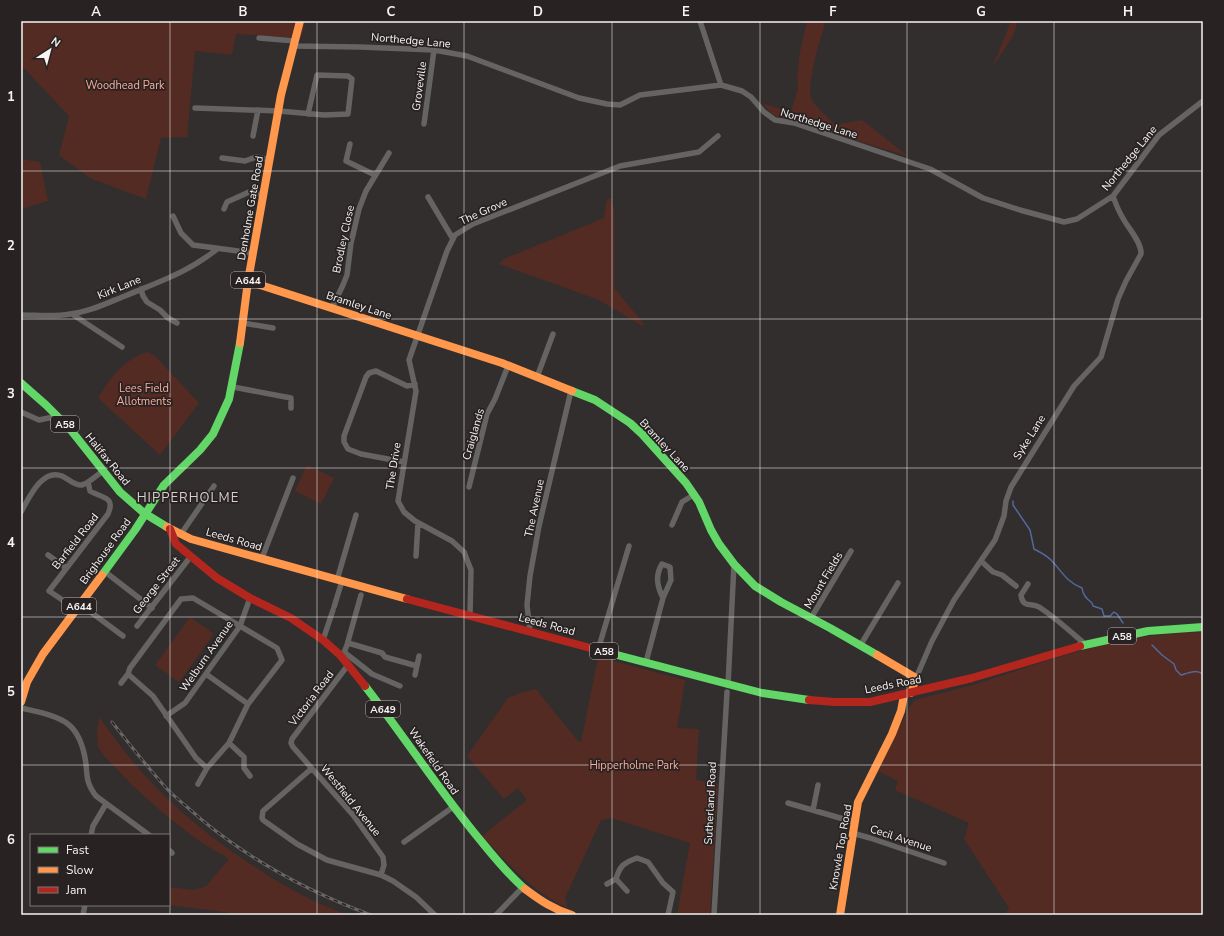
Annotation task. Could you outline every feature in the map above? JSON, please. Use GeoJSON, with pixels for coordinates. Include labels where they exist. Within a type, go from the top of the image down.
{"type":"FeatureCollection","features":[{"type":"Feature","properties":{"kind":"main road","name":"Denholme Gate Road"},"geometry":{"type":"LineString","coordinates":[[145,514],[164,485],[200,450],[213,434],[229,399],[243,323],[248,281],[279,111],[300,21]]}},
{"type":"Feature","properties":{"kind":"main road","name":"Bramley Lane"},"geometry":{"type":"LineString","coordinates":[[248,281],[508,366],[595,400],[630,423],[642,434],[695,494],[711,530],[734,564],[751,582],[781,602],[916,678]]}},
{"type":"Feature","properties":{"kind":"main road","name":"Halifax Road"},"geometry":{"type":"LineString","coordinates":[[21,383],[43,401],[58,416],[83,445],[120,493],[145,514]]}},
{"type":"Feature","properties":{"kind":"main road","name":"Leeds Road"},"geometry":{"type":"LineString","coordinates":[[145,514],[170,529],[192,539],[339,581],[646,662],[728,689],[801,699],[835,702],[870,702],[972,678],[1086,645]]}},
{"type":"Feature","properties":{"kind":"main road","name":"Brighouse Road"},"geometry":{"type":"LineString","coordinates":[[21,702],[24,680],[145,514]]}},
{"type":"Feature","properties":{"kind":"main road","name":"Wakefield Road"},"geometry":{"type":"LineString","coordinates":[[170,529],[176,544],[217,578],[250,598],[291,618],[343,655],[348,665],[390,719],[453,807],[482,844],[523,887],[538,899],[556,910],[572,915]]}},
{"type":"Feature","properties":{"kind":"main road","name":"A58"},"geometry":{"type":"LineString","coordinates":[[1086,645],[1148,631],[1203,627]]}},
{"type":"Feature","properties":{"kind":"main road","name":"Syke Lane"},"geometry":{"type":"LineString","coordinates":[[908,694],[916,678]]}},
{"type":"Feature","properties":{"kind":"main road","name":"Knowle Top Road"},"geometry":{"type":"LineString","coordinates":[[840,915],[858,802],[892,734],[908,694]]}},
{"type":"Feature","properties":{"kind":"street"},"geometry":{"type":"LineString","coordinates":[[700,21],[721,86]]}},
{"type":"Feature","properties":{"kind":"street","name":"Northedge Lane"},"geometry":{"type":"LineString","coordinates":[[259,38],[294,43],[434,50],[467,56],[580,98],[607,104],[620,105],[640,95],[721,86],[742,91],[751,97],[764,112],[775,120],[794,123],[930,169],[983,198],[1064,222],[1077,219],[1113,196],[1159,135],[1203,101]]}},
{"type":"Feature","properties":{"kind":"street","name":"Groveville"},"geometry":{"type":"LineString","coordinates":[[424,124],[434,50]]}},
{"type":"Feature","properties":{"kind":"street"},"geometry":{"type":"LineString","coordinates":[[195,108],[279,111],[308,114],[324,115],[348,114],[352,79],[348,76],[317,75],[308,114]]}},
{"type":"Feature","properties":{"kind":"street"},"geometry":{"type":"LineString","coordinates":[[253,136],[258,110]]}},
{"type":"Feature","properties":{"kind":"street","name":"The Grove"},"geometry":{"type":"LineString","coordinates":[[418,336],[447,251],[455,236],[473,224],[620,166],[700,152],[718,136]]}},
{"type":"Feature","properties":{"kind":"street"},"geometry":{"type":"LineString","coordinates":[[350,144],[346,161],[375,176]]}},
{"type":"Feature","properties":{"kind":"street","name":"Brodley Close"},"geometry":{"type":"LineString","coordinates":[[332,308],[347,275],[351,243],[359,209],[366,191],[389,153]]}},
{"type":"Feature","properties":{"kind":"street"},"geometry":{"type":"LineString","coordinates":[[222,158],[246,161],[256,156],[270,160]]}},
{"type":"Feature","properties":{"kind":"street"},"geometry":{"type":"LineString","coordinates":[[224,209],[227,202],[249,192],[264,195]]}},
{"type":"Feature","properties":{"kind":"street","name":"Syke Lane"},"geometry":{"type":"LineString","coordinates":[[916,678],[932,641],[952,604],[995,540],[1004,516],[1006,501],[1011,487],[1074,386],[1101,357],[1118,299],[1126,281],[1142,254],[1139,243],[1123,219],[1113,196]]}},
{"type":"Feature","properties":{"kind":"street"},"geometry":{"type":"LineString","coordinates":[[428,197],[453,239]]}},
{"type":"Feature","properties":{"kind":"street"},"geometry":{"type":"LineString","coordinates":[[173,216],[181,233],[193,246],[253,253]]}},
{"type":"Feature","properties":{"kind":"street","name":"Kirk Lane"},"geometry":{"type":"LineString","coordinates":[[21,315],[48,316],[72,314],[100,306],[183,272],[202,262],[217,249]]}},
{"type":"Feature","properties":{"kind":"street"},"geometry":{"type":"LineString","coordinates":[[141,289],[147,302],[177,323]]}},
{"type":"Feature","properties":{"kind":"street"},"geometry":{"type":"LineString","coordinates":[[72,314],[122,347]]}},
{"type":"Feature","properties":{"kind":"street"},"geometry":{"type":"LineString","coordinates":[[243,323],[273,328]]}},
{"type":"Feature","properties":{"kind":"street"},"geometry":{"type":"LineString","coordinates":[[537,377],[553,334]]}},
{"type":"Feature","properties":{"kind":"street","name":"The Drive"},"geometry":{"type":"LineString","coordinates":[[418,336],[409,360],[416,391],[398,501],[404,512],[418,523],[452,541],[464,552],[471,570],[470,615]]}},
{"type":"Feature","properties":{"kind":"street","name":"Craiglands"},"geometry":{"type":"LineString","coordinates":[[469,487],[488,414],[508,366]]}},
{"type":"Feature","properties":{"kind":"street"},"geometry":{"type":"LineString","coordinates":[[404,462],[348,450],[344,442],[344,436],[366,377],[369,373],[376,371],[407,386],[415,384]]}},
{"type":"Feature","properties":{"kind":"street"},"geometry":{"type":"LineString","coordinates":[[232,387],[291,398],[290,408]]}},
{"type":"Feature","properties":{"kind":"street","name":"The Avenue"},"geometry":{"type":"LineString","coordinates":[[530,631],[527,605],[530,576],[539,526],[571,390]]}},
{"type":"Feature","properties":{"kind":"street"},"geometry":{"type":"LineString","coordinates":[[21,412],[39,420],[58,416]]}},
{"type":"Feature","properties":{"kind":"street"},"geometry":{"type":"LineString","coordinates":[[21,512],[31,495],[48,476],[62,476],[78,485],[88,482],[103,471]]}},
{"type":"Feature","properties":{"kind":"street"},"geometry":{"type":"LineString","coordinates":[[262,558],[293,478]]}},
{"type":"Feature","properties":{"kind":"street","name":"Barfield Road"},"geometry":{"type":"LineString","coordinates":[[78,607],[49,591],[111,508],[109,501],[104,496],[96,495],[90,491],[88,482]]}},
{"type":"Feature","properties":{"kind":"street"},"geometry":{"type":"LineString","coordinates":[[181,534],[214,486]]}},
{"type":"Feature","properties":{"kind":"street"},"geometry":{"type":"LineString","coordinates":[[672,525],[682,502],[695,494]]}},
{"type":"Feature","properties":{"kind":"street"},"geometry":{"type":"LineString","coordinates":[[323,640],[334,609],[339,581],[356,515]]}},
{"type":"Feature","properties":{"kind":"street"},"geometry":{"type":"LineString","coordinates":[[416,556],[418,523]]}},
{"type":"Feature","properties":{"kind":"street"},"geometry":{"type":"LineString","coordinates":[[598,650],[629,546]]}},
{"type":"Feature","properties":{"kind":"street","name":"Mount Fields"},"geometry":{"type":"LineString","coordinates":[[811,618],[851,551]]}},
{"type":"Feature","properties":{"kind":"street"},"geometry":{"type":"LineString","coordinates":[[48,555],[66,568]]}},
{"type":"Feature","properties":{"kind":"street","name":"George Street"},"geometry":{"type":"LineString","coordinates":[[137,626],[191,556]]}},
{"type":"Feature","properties":{"kind":"street"},"geometry":{"type":"LineString","coordinates":[[981,561],[994,572],[1002,575],[1016,586]]}},
{"type":"Feature","properties":{"kind":"street"},"geometry":{"type":"LineString","coordinates":[[646,662],[664,598],[671,580],[670,567],[662,564],[658,571],[657,582],[664,598]]}},
{"type":"Feature","properties":{"kind":"street","name":"Sutherland Road"},"geometry":{"type":"LineString","coordinates":[[714,915],[734,564]]}},
{"type":"Feature","properties":{"kind":"street"},"geometry":{"type":"LineString","coordinates":[[104,571],[152,608]]}},
{"type":"Feature","properties":{"kind":"street"},"geometry":{"type":"LineString","coordinates":[[860,646],[898,583]]}},
{"type":"Feature","properties":{"kind":"street"},"geometry":{"type":"LineString","coordinates":[[1028,584],[1020,595],[1024,603],[1039,606],[1086,645]]}},
{"type":"Feature","properties":{"kind":"street"},"geometry":{"type":"LineString","coordinates":[[360,595],[348,643],[343,655],[372,674],[400,686]]}},
{"type":"Feature","properties":{"kind":"street"},"geometry":{"type":"LineString","coordinates":[[121,683],[128,674],[130,668],[182,599],[193,598],[277,648],[282,660],[248,704],[229,743],[207,768],[198,784]]}},
{"type":"Feature","properties":{"kind":"street","name":"Welburn Avenue"},"geometry":{"type":"LineString","coordinates":[[166,716],[185,703],[206,674],[240,626],[250,598]]}},
{"type":"Feature","properties":{"kind":"street"},"geometry":{"type":"LineString","coordinates":[[78,607],[123,636]]}},
{"type":"Feature","properties":{"kind":"street"},"geometry":{"type":"LineString","coordinates":[[348,643],[382,653],[385,657],[417,666]]}},
{"type":"Feature","properties":{"kind":"street"},"geometry":{"type":"LineString","coordinates":[[415,675],[419,656]]}},
{"type":"Feature","properties":{"kind":"street","name":"Victoria Road"},"geometry":{"type":"LineString","coordinates":[[291,743],[292,739],[348,665]]}},
{"type":"Feature","properties":{"kind":"street"},"geometry":{"type":"LineString","coordinates":[[128,674],[153,696],[196,758],[207,768]]}},
{"type":"Feature","properties":{"kind":"street"},"geometry":{"type":"LineString","coordinates":[[206,674],[248,704]]}},
{"type":"Feature","properties":{"kind":"street"},"geometry":{"type":"LineString","coordinates":[[21,708],[56,717],[63,720],[75,731],[82,745],[89,787],[96,796],[148,834]]}},
{"type":"Feature","properties":{"kind":"street"},"geometry":{"type":"LineString","coordinates":[[229,743],[244,757],[244,768],[250,776]]}},
{"type":"Feature","properties":{"kind":"street","name":"Westfield Avenue"},"geometry":{"type":"LineString","coordinates":[[291,743],[292,747],[353,815],[383,857],[384,865],[381,875]]}},
{"type":"Feature","properties":{"kind":"street"},"geometry":{"type":"LineString","coordinates":[[311,769],[268,806],[263,811],[262,818],[297,844],[327,860],[381,875],[393,880],[416,897],[435,915]]}},
{"type":"Feature","properties":{"kind":"street"},"geometry":{"type":"LineString","coordinates":[[813,810],[818,785]]}},
{"type":"Feature","properties":{"kind":"street"},"geometry":{"type":"LineString","coordinates":[[788,803],[854,822]]}},
{"type":"Feature","properties":{"kind":"street"},"geometry":{"type":"LineString","coordinates":[[91,834],[93,826],[106,804]]}},
{"type":"Feature","properties":{"kind":"street"},"geometry":{"type":"LineString","coordinates":[[404,842],[453,807]]}},
{"type":"Feature","properties":{"kind":"street","name":"Cecil Avenue"},"geometry":{"type":"LineString","coordinates":[[852,833],[944,862]]}},
{"type":"Feature","properties":{"kind":"street"},"geometry":{"type":"LineString","coordinates":[[607,884],[616,879],[619,868],[628,861],[638,858],[648,862],[663,883],[673,892],[668,915]]}},
{"type":"Feature","properties":{"kind":"street"},"geometry":{"type":"LineString","coordinates":[[616,879],[627,891]]}},
{"type":"Feature","properties":{"kind":"street"},"geometry":{"type":"LineString","coordinates":[[496,915],[523,887]]}},
{"type":"Feature","properties":{"kind":"green space","name":"Woodhead Park"},"geometry":{"type":"Polygon","coordinates":[[[21,21],[306,21],[301,38],[236,34],[232,55],[195,51],[187,137],[161,138],[146,199],[90,178],[59,155],[69,116],[21,65],[21,21]]]}},
{"type":"Feature","properties":{"kind":"green space"},"geometry":{"type":"Polygon","coordinates":[[[807,21],[826,21],[812,73],[810,93],[814,103],[835,125],[862,120],[908,156],[781,118],[771,113],[762,103],[791,112],[798,88],[797,76],[800,52],[807,21]]]}},
{"type":"Feature","properties":{"kind":"green space"},"geometry":{"type":"Polygon","coordinates":[[[1011,21],[1018,21],[1013,36],[992,68],[1011,21]]]}},
{"type":"Feature","properties":{"kind":"green space"},"geometry":{"type":"Polygon","coordinates":[[[21,159],[40,162],[48,201],[21,209],[21,159]]]}},
{"type":"Feature","properties":{"kind":"green space"},"geometry":{"type":"Polygon","coordinates":[[[607,199],[611,199],[614,210],[614,288],[645,325],[641,325],[599,300],[499,264],[504,259],[604,218],[607,199]]]}},
{"type":"Feature","properties":{"kind":"green space","name":"Lees Field Allotments"},"geometry":{"type":"Polygon","coordinates":[[[147,352],[155,356],[199,403],[160,455],[98,398],[118,370],[139,355],[147,352]]]}},
{"type":"Feature","properties":{"kind":"green space"},"geometry":{"type":"Polygon","coordinates":[[[307,465],[334,478],[321,504],[295,491],[307,465]]]}},
{"type":"Feature","properties":{"kind":"green space"},"geometry":{"type":"Polygon","coordinates":[[[190,617],[214,634],[179,682],[155,665],[190,617]]]}},
{"type":"Feature","properties":{"kind":"green space"},"geometry":{"type":"Polygon","coordinates":[[[1193,632],[1203,633],[1203,915],[1005,915],[1009,908],[964,839],[969,823],[895,790],[898,781],[878,771],[909,708],[915,700],[976,684],[1052,659],[1109,643],[1151,636],[1193,632]]]}},
{"type":"Feature","properties":{"kind":"green space","name":"Hipperholme Park"},"geometry":{"type":"Polygon","coordinates":[[[598,657],[685,680],[677,728],[699,729],[696,780],[718,784],[710,915],[677,915],[690,843],[611,818],[601,820],[565,898],[568,908],[532,886],[482,836],[527,800],[518,788],[504,799],[467,756],[508,698],[536,689],[577,740],[581,742],[598,657]]]}},
{"type":"Feature","properties":{"kind":"green space"},"geometry":{"type":"Polygon","coordinates":[[[99,717],[117,742],[150,781],[185,814],[224,846],[266,874],[317,903],[347,915],[234,915],[231,913],[170,905],[170,887],[194,890],[206,886],[229,859],[199,841],[163,813],[132,785],[105,757],[98,747],[97,734],[99,717]]]}},
{"type":"Feature","properties":{"kind":"waterway"},"geometry":{"type":"LineString","coordinates":[[1013,501],[1013,505],[1030,530],[1034,549],[1049,558],[1068,579],[1082,588],[1086,598],[1092,603],[1093,606],[1102,609],[1104,616],[1110,616],[1114,612],[1123,623]]}},
{"type":"Feature","properties":{"kind":"waterway"},"geometry":{"type":"LineString","coordinates":[[1152,645],[1174,664],[1176,670],[1181,675],[1189,672],[1203,674]]}},
{"type":"Feature","properties":{"kind":"railway"},"geometry":{"type":"LineString","coordinates":[[112,722],[168,790],[221,835],[282,875],[348,906],[371,915]]}},
{"type":"Feature","properties":{"kind":"traffic: fast"},"geometry":{"type":"LineString","coordinates":[[102,575],[135,530],[164,485],[200,450],[213,434],[229,399],[240,343]]}},
{"type":"Feature","properties":{"kind":"traffic: fast"},"geometry":{"type":"LineString","coordinates":[[21,383],[70,429],[120,492],[144,513],[167,527]]}},
{"type":"Feature","properties":{"kind":"traffic: fast"},"geometry":{"type":"LineString","coordinates":[[572,391],[595,400],[630,423],[642,434],[686,483],[699,502],[711,530],[719,544],[734,564],[755,586],[877,655]]}},
{"type":"Feature","properties":{"kind":"traffic: fast"},"geometry":{"type":"LineString","coordinates":[[1080,646],[1148,631],[1203,627]]}},
{"type":"Feature","properties":{"kind":"traffic: fast"},"geometry":{"type":"LineString","coordinates":[[598,650],[762,693],[809,700]]}},
{"type":"Feature","properties":{"kind":"traffic: fast"},"geometry":{"type":"LineString","coordinates":[[365,686],[476,835],[499,863],[525,889]]}},
{"type":"Feature","properties":{"kind":"traffic: slow"},"geometry":{"type":"LineString","coordinates":[[240,343],[248,281],[281,95],[300,21]]}},
{"type":"Feature","properties":{"kind":"traffic: slow"},"geometry":{"type":"LineString","coordinates":[[248,281],[502,363],[572,391]]}},
{"type":"Feature","properties":{"kind":"traffic: slow"},"geometry":{"type":"LineString","coordinates":[[167,527],[191,539],[407,599]]}},
{"type":"Feature","properties":{"kind":"traffic: slow"},"geometry":{"type":"LineString","coordinates":[[21,702],[27,682],[43,654],[102,575]]}},
{"type":"Feature","properties":{"kind":"traffic: slow"},"geometry":{"type":"LineString","coordinates":[[877,655],[916,678],[911,693]]}},
{"type":"Feature","properties":{"kind":"traffic: slow"},"geometry":{"type":"LineString","coordinates":[[840,915],[858,802],[892,734],[901,711],[904,695]]}},
{"type":"Feature","properties":{"kind":"traffic: slow"},"geometry":{"type":"LineString","coordinates":[[525,889],[547,904],[572,915]]}},
{"type":"Feature","properties":{"kind":"traffic: jam"},"geometry":{"type":"LineString","coordinates":[[170,529],[176,544],[217,578],[250,598],[291,618],[323,640],[340,655],[365,686]]}},
{"type":"Feature","properties":{"kind":"traffic: jam"},"geometry":{"type":"LineString","coordinates":[[407,599],[598,650]]}},
{"type":"Feature","properties":{"kind":"traffic: jam"},"geometry":{"type":"LineString","coordinates":[[809,700],[870,702],[972,678],[1080,646]]}},
{"type":"Feature","properties":{"kind":"district","name":"HIPPERHOLME"},"geometry":{"type":"Point","coordinates":[188,497]}}]}
